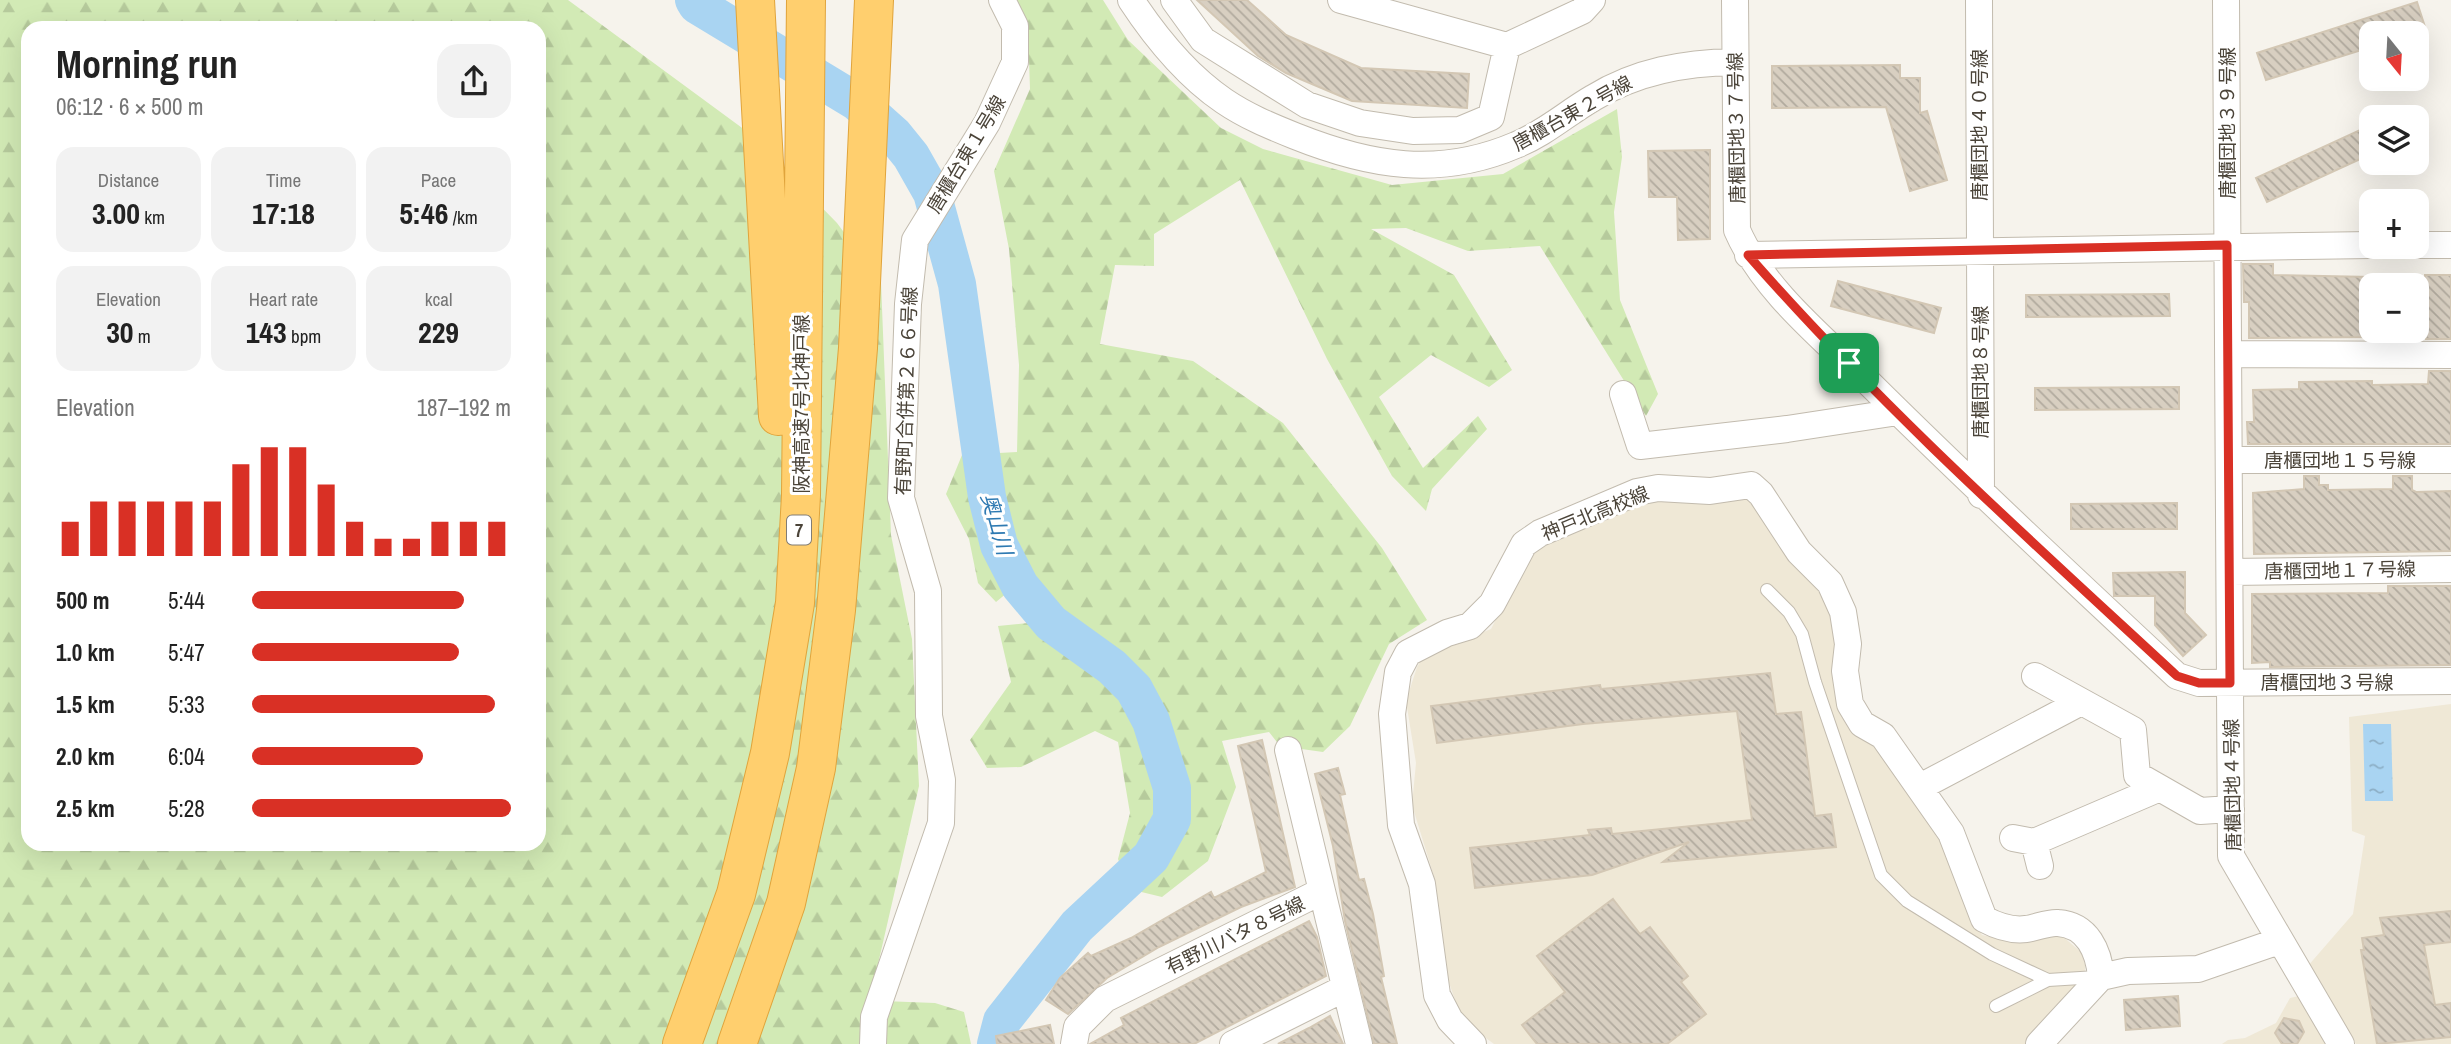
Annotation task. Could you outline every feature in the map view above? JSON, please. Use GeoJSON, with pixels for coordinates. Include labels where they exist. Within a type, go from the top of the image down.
{"type":"FeatureCollection","features":[{"type":"Feature","properties":{"kind":"highway"},"geometry":{"type":"LineString","coordinates":[[755,0],[778,415],[801,495]]}},
{"type":"Feature","properties":{"kind":"highway","name":"阪神高速7号北神戸線"},"geometry":{"type":"LineString","coordinates":[[682,1044],[736,894],[770,754],[795,603],[801,495],[806,0]]}},
{"type":"Feature","properties":{"kind":"highway"},"geometry":{"type":"LineString","coordinates":[[737,1044],[786,903],[816,768],[836,610],[858,348],[874,0]]}},
{"type":"Feature","properties":{"kind":"highway"},"geometry":{"type":"LineString","coordinates":[[862,258],[888,0]]}},
{"type":"Feature","properties":{"kind":"street","name":"唐櫃台東１号線"},"geometry":{"type":"LineString","coordinates":[[921,227],[987,123],[1015,62],[1015,26],[1002,0]]}},
{"type":"Feature","properties":{"kind":"street","name":"唐櫃台東２号線"},"geometry":{"type":"LineString","coordinates":[[1131,0],[1148,26],[1188,72],[1223,101],[1255,120],[1312,143],[1389,165],[1429,165],[1488,155],[1517,145],[1620,83],[1689,63],[1735,62]]}},
{"type":"Feature","properties":{"kind":"street"},"geometry":{"type":"LineString","coordinates":[[1174,0],[1203,40],[1307,105],[1360,123],[1413,131],[1460,130],[1491,117],[1507,46]]}},
{"type":"Feature","properties":{"kind":"street"},"geometry":{"type":"LineString","coordinates":[[1341,0],[1416,10],[1507,46],[1582,10],[1592,0]]}},
{"type":"Feature","properties":{"kind":"street","name":"唐櫃団地３７号線"},"geometry":{"type":"LineString","coordinates":[[1735,0],[1737,230],[1748,255]]}},
{"type":"Feature","properties":{"kind":"street","name":"唐櫃団地４０号線"},"geometry":{"type":"LineString","coordinates":[[1979,0],[1980,249]]}},
{"type":"Feature","properties":{"kind":"street","name":"唐櫃団地３９号線"},"geometry":{"type":"LineString","coordinates":[[2227,0],[2227,245]]}},
{"type":"Feature","properties":{"kind":"street","name":"有野町合併第２６６号線"},"geometry":{"type":"LineString","coordinates":[[873,1044],[874,1017],[941,823],[942,780],[929,716],[928,591],[901,498],[908,304],[915,240],[921,227]]}},
{"type":"Feature","properties":{"kind":"street","name":"唐櫃団地４号線"},"geometry":{"type":"LineString","coordinates":[[2227,245],[2231,856],[2341,1044]]}},
{"type":"Feature","properties":{"kind":"street"},"geometry":{"type":"LineString","coordinates":[[1748,255],[1980,249],[2359,245]]}},
{"type":"Feature","properties":{"kind":"street"},"geometry":{"type":"LineString","coordinates":[[2429,245],[2451,245]]}},
{"type":"Feature","properties":{"kind":"street","name":"唐櫃団地８号線"},"geometry":{"type":"LineString","coordinates":[[1980,249],[1981,495]]}},
{"type":"Feature","properties":{"kind":"street","name":"唐櫃団地３号線"},"geometry":{"type":"LineString","coordinates":[[1748,255],[1799,314],[1981,495],[2177,676],[2199,683],[2451,681]]}},
{"type":"Feature","properties":{"kind":"street"},"geometry":{"type":"LineString","coordinates":[[2228,354],[2451,355]]}},
{"type":"Feature","properties":{"kind":"street"},"geometry":{"type":"LineString","coordinates":[[1623,394],[1640,446],[1787,429],[1898,412]]}},
{"type":"Feature","properties":{"kind":"street","name":"唐櫃団地１５号線"},"geometry":{"type":"LineString","coordinates":[[2229,460],[2451,460]]}},
{"type":"Feature","properties":{"kind":"street","name":"神戸北高校線"},"geometry":{"type":"LineString","coordinates":[[1473,1044],[1450,1020],[1437,995],[1422,884],[1401,825],[1392,714],[1398,672],[1408,653],[1447,633],[1470,626],[1492,604],[1524,544],[1540,533],[1637,492],[1658,488],[1710,491],[1751,485],[1761,494],[1800,552],[1830,583],[1843,612],[1849,644],[1845,671],[1850,704],[1862,724],[1883,736],[1951,833],[1984,919],[2002,928],[2024,930],[2058,923],[2076,929],[2091,940],[2099,958],[2101,977]]}},
{"type":"Feature","properties":{"kind":"street","name":"唐櫃団地１７号線"},"geometry":{"type":"LineString","coordinates":[[2230,572],[2451,569]]}},
{"type":"Feature","properties":{"kind":"street"},"geometry":{"type":"LineString","coordinates":[[2035,676],[2133,730],[2137,775],[2200,811],[2231,809]]}},
{"type":"Feature","properties":{"kind":"street"},"geometry":{"type":"LineString","coordinates":[[1920,787],[2081,702]]}},
{"type":"Feature","properties":{"kind":"street","name":"有野川バタ８号線"},"geometry":{"type":"LineString","coordinates":[[1074,1044],[1077,1027],[1105,999],[1322,891],[1288,750]]}},
{"type":"Feature","properties":{"kind":"street"},"geometry":{"type":"LineString","coordinates":[[2029,849],[2160,788]]}},
{"type":"Feature","properties":{"kind":"street"},"geometry":{"type":"LineString","coordinates":[[1322,891],[1359,1044]]}},
{"type":"Feature","properties":{"kind":"street"},"geometry":{"type":"LineString","coordinates":[[2039,1044],[2101,977],[2128,971],[2198,969],[2279,941]]}},
{"type":"Feature","properties":{"kind":"street"},"geometry":{"type":"LineString","coordinates":[[1233,1044],[1345,988]]}},
{"type":"Feature","properties":{"kind":"lane"},"geometry":{"type":"LineString","coordinates":[[1767,590],[1789,612],[1802,634],[1815,682],[1881,875],[1917,908],[1992,954],[2048,980]]}},
{"type":"Feature","properties":{"kind":"lane"},"geometry":{"type":"LineString","coordinates":[[1996,1006],[2048,980],[2101,977]]}},
{"type":"Feature","properties":{"kind":"shaded area"},"geometry":{"type":"Polygon","coordinates":[[[1745,489],[1828,589],[1871,741],[1952,848],[1972,920],[1982,935],[2000,939],[2061,935],[2081,952],[2085,965],[2085,983],[2032,1044],[1494,1044],[1471,1027],[1458,1008],[1448,980],[1435,880],[1412,805],[1416,763],[1406,701],[1417,667],[1424,656],[1491,629],[1533,547],[1617,507],[1745,489]]]}},
{"type":"Feature","properties":{"kind":"shaded area"},"geometry":{"type":"Polygon","coordinates":[[[2451,704],[2451,1044],[2356,1044],[2307,967],[2353,914],[2365,836],[2352,831],[2349,717],[2451,704]]]}},
{"type":"Feature","properties":{"kind":"shaded area"},"geometry":{"type":"Polygon","coordinates":[[[2303,995],[2334,1044],[2222,1044],[2228,1040],[2245,1038],[2276,1023],[2290,998],[2303,995]]]}},
{"type":"Feature","properties":{"kind":"green space"},"geometry":{"type":"Polygon","coordinates":[[[0,0],[568,0],[749,133],[837,223],[881,282],[891,535],[912,639],[919,786],[875,977],[866,1044],[0,1044],[0,0]]]}},
{"type":"Feature","properties":{"kind":"green space"},"geometry":{"type":"Polygon","coordinates":[[[1017,0],[1103,0],[1128,40],[1221,128],[1263,149],[1392,185],[1503,174],[1617,109],[1622,157],[1614,212],[1620,300],[1658,394],[1646,416],[1540,246],[1468,251],[1406,228],[1371,229],[1454,275],[1512,370],[1489,387],[1431,355],[1379,397],[1423,468],[1478,416],[1487,429],[1432,489],[1426,511],[1392,476],[1327,359],[1240,180],[1154,234],[1154,266],[1115,265],[1100,344],[1193,361],[1283,423],[1382,548],[1427,620],[1389,644],[1350,726],[1323,752],[1280,746],[1269,732],[1222,741],[1236,787],[1208,861],[1162,897],[1129,889],[1118,859],[1130,813],[1118,742],[1095,731],[1021,767],[987,768],[970,740],[1011,682],[998,626],[1028,623],[1049,596],[1025,578],[996,602],[978,583],[969,539],[946,494],[962,455],[1017,452],[1019,365],[1009,249],[994,171],[1030,89],[1028,30],[1017,0]]]}},
{"type":"Feature","properties":{"kind":"green space"},"geometry":{"type":"Polygon","coordinates":[[[883,1001],[935,1003],[964,1012],[971,1044],[880,1044],[883,1001]]]}},
{"type":"Feature","properties":{"kind":"water"},"geometry":{"type":"Polygon","coordinates":[[[2363,724],[2391,724],[2393,801],[2365,801],[2363,724]]]}},
{"type":"Feature","properties":{"kind":"building"},"geometry":{"type":"Polygon","coordinates":[[[1197,0],[1247,0],[1286,35],[1361,68],[1469,74],[1467,108],[1352,101],[1286,73],[1258,56],[1197,0]]]}},
{"type":"Feature","properties":{"kind":"building"},"geometry":{"type":"Polygon","coordinates":[[[2417,2],[2423,21],[2359,21],[2359,51],[2266,80],[2257,53],[2417,2]]]}},
{"type":"Feature","properties":{"kind":"building"},"geometry":{"type":"Polygon","coordinates":[[[1900,65],[1900,78],[1920,78],[1920,113],[1927,111],[1947,180],[1910,191],[1886,107],[1772,108],[1772,66],[1900,65]]]}},
{"type":"Feature","properties":{"kind":"building"},"geometry":{"type":"Polygon","coordinates":[[[2359,131],[2359,160],[2267,202],[2256,178],[2359,131]]]}},
{"type":"Feature","properties":{"kind":"building"},"geometry":{"type":"Polygon","coordinates":[[[1710,150],[1710,239],[1678,240],[1677,197],[1649,197],[1648,151],[1710,150]]]}},
{"type":"Feature","properties":{"kind":"building"},"geometry":{"type":"Polygon","coordinates":[[[2243,264],[2273,264],[2273,275],[2359,277],[2359,337],[2249,338],[2249,302],[2244,302],[2243,264]]]}},
{"type":"Feature","properties":{"kind":"building"},"geometry":{"type":"Polygon","coordinates":[[[2429,275],[2451,275],[2451,339],[2429,339],[2429,275]]]}},
{"type":"Feature","properties":{"kind":"building"},"geometry":{"type":"Polygon","coordinates":[[[1838,281],[1941,308],[1934,333],[1831,306],[1838,281]]]}},
{"type":"Feature","properties":{"kind":"building"},"geometry":{"type":"Polygon","coordinates":[[[2169,294],[2170,316],[2026,317],[2026,295],[2169,294]]]}},
{"type":"Feature","properties":{"kind":"building"},"geometry":{"type":"Polygon","coordinates":[[[2429,371],[2451,371],[2451,444],[2248,444],[2247,422],[2254,422],[2253,390],[2299,389],[2299,382],[2372,381],[2372,385],[2428,384],[2429,371]]]}},
{"type":"Feature","properties":{"kind":"building"},"geometry":{"type":"Polygon","coordinates":[[[2179,387],[2179,409],[2035,410],[2035,388],[2179,387]]]}},
{"type":"Feature","properties":{"kind":"building"},"geometry":{"type":"Polygon","coordinates":[[[2304,476],[2319,476],[2319,485],[2328,485],[2328,490],[2393,489],[2393,476],[2412,476],[2412,490],[2416,492],[2451,491],[2451,551],[2254,554],[2253,493],[2304,489],[2304,476]]]}},
{"type":"Feature","properties":{"kind":"building"},"geometry":{"type":"Polygon","coordinates":[[[2177,503],[2177,529],[2071,529],[2071,504],[2177,503]]]}},
{"type":"Feature","properties":{"kind":"building"},"geometry":{"type":"Polygon","coordinates":[[[2185,572],[2185,613],[2206,635],[2183,656],[2155,625],[2155,596],[2114,596],[2113,573],[2185,572]]]}},
{"type":"Feature","properties":{"kind":"building"},"geometry":{"type":"Polygon","coordinates":[[[2388,586],[2451,586],[2451,665],[2270,667],[2270,662],[2252,663],[2252,594],[2388,593],[2388,586]]]}},
{"type":"Feature","properties":{"kind":"building"},"geometry":{"type":"Polygon","coordinates":[[[1770,673],[1776,714],[1801,712],[1815,816],[1831,814],[1836,847],[1663,862],[1689,842],[1592,875],[1475,888],[1470,848],[1590,835],[1588,830],[1611,828],[1612,834],[1752,820],[1737,711],[1583,724],[1437,743],[1431,706],[1600,685],[1601,689],[1770,673]]]}},
{"type":"Feature","properties":{"kind":"building"},"geometry":{"type":"Polygon","coordinates":[[[1262,740],[1295,887],[1241,907],[1159,947],[1107,978],[1068,1014],[1046,1000],[1060,978],[1088,953],[1091,956],[1131,938],[1211,892],[1214,898],[1266,872],[1238,746],[1262,740]]]}},
{"type":"Feature","properties":{"kind":"building"},"geometry":{"type":"Polygon","coordinates":[[[1338,768],[1345,794],[1340,795],[1359,880],[1364,879],[1373,914],[1384,976],[1381,977],[1397,1044],[1374,1044],[1345,921],[1333,846],[1315,774],[1338,768]]]}},
{"type":"Feature","properties":{"kind":"building"},"geometry":{"type":"Polygon","coordinates":[[[1613,899],[1640,934],[1650,927],[1688,976],[1681,982],[1706,1014],[1667,1044],[1537,1044],[1522,1025],[1565,992],[1537,956],[1613,899]]]}},
{"type":"Feature","properties":{"kind":"building"},"geometry":{"type":"Polygon","coordinates":[[[2451,911],[2451,942],[2424,945],[2435,1005],[2451,1003],[2451,1037],[2377,1044],[2361,950],[2364,950],[2362,938],[2384,935],[2380,918],[2451,911]]]}},
{"type":"Feature","properties":{"kind":"building"},"geometry":{"type":"Polygon","coordinates":[[[1309,921],[1317,937],[1326,976],[1194,1044],[1090,1044],[1124,1025],[1121,1018],[1309,921]]]}},
{"type":"Feature","properties":{"kind":"building"},"geometry":{"type":"Polygon","coordinates":[[[2178,996],[2180,1026],[2126,1030],[2124,1000],[2178,996]]]}},
{"type":"Feature","properties":{"kind":"building"},"geometry":{"type":"Polygon","coordinates":[[[1330,1016],[1343,1044],[1278,1044],[1309,1028],[1330,1016]]]}},
{"type":"Feature","properties":{"kind":"building"},"geometry":{"type":"Polygon","coordinates":[[[2284,1018],[2299,1021],[2304,1032],[2297,1044],[2282,1044],[2275,1033],[2284,1018]]]}},
{"type":"Feature","properties":{"kind":"building"},"geometry":{"type":"Polygon","coordinates":[[[1050,1025],[1054,1044],[997,1044],[996,1036],[1050,1025]]]}},
{"type":"Feature","properties":{"kind":"waterway","name":"奥山川"},"geometry":{"type":"LineString","coordinates":[[694,0],[697,5],[857,102],[894,135],[911,156],[932,193],[957,284],[987,497],[999,545],[1020,586],[1051,623],[1112,667],[1134,689],[1151,721],[1172,788],[1172,819],[1151,857],[1077,926],[1002,1021],[996,1044]]}},
{"type":"Feature","properties":{"kind":"route"},"geometry":{"type":"LineString","coordinates":[[2227,245],[2230,683],[2199,683],[2177,676],[1981,495],[1849,363],[1799,314],[1748,255],[2227,245]]}}]}
